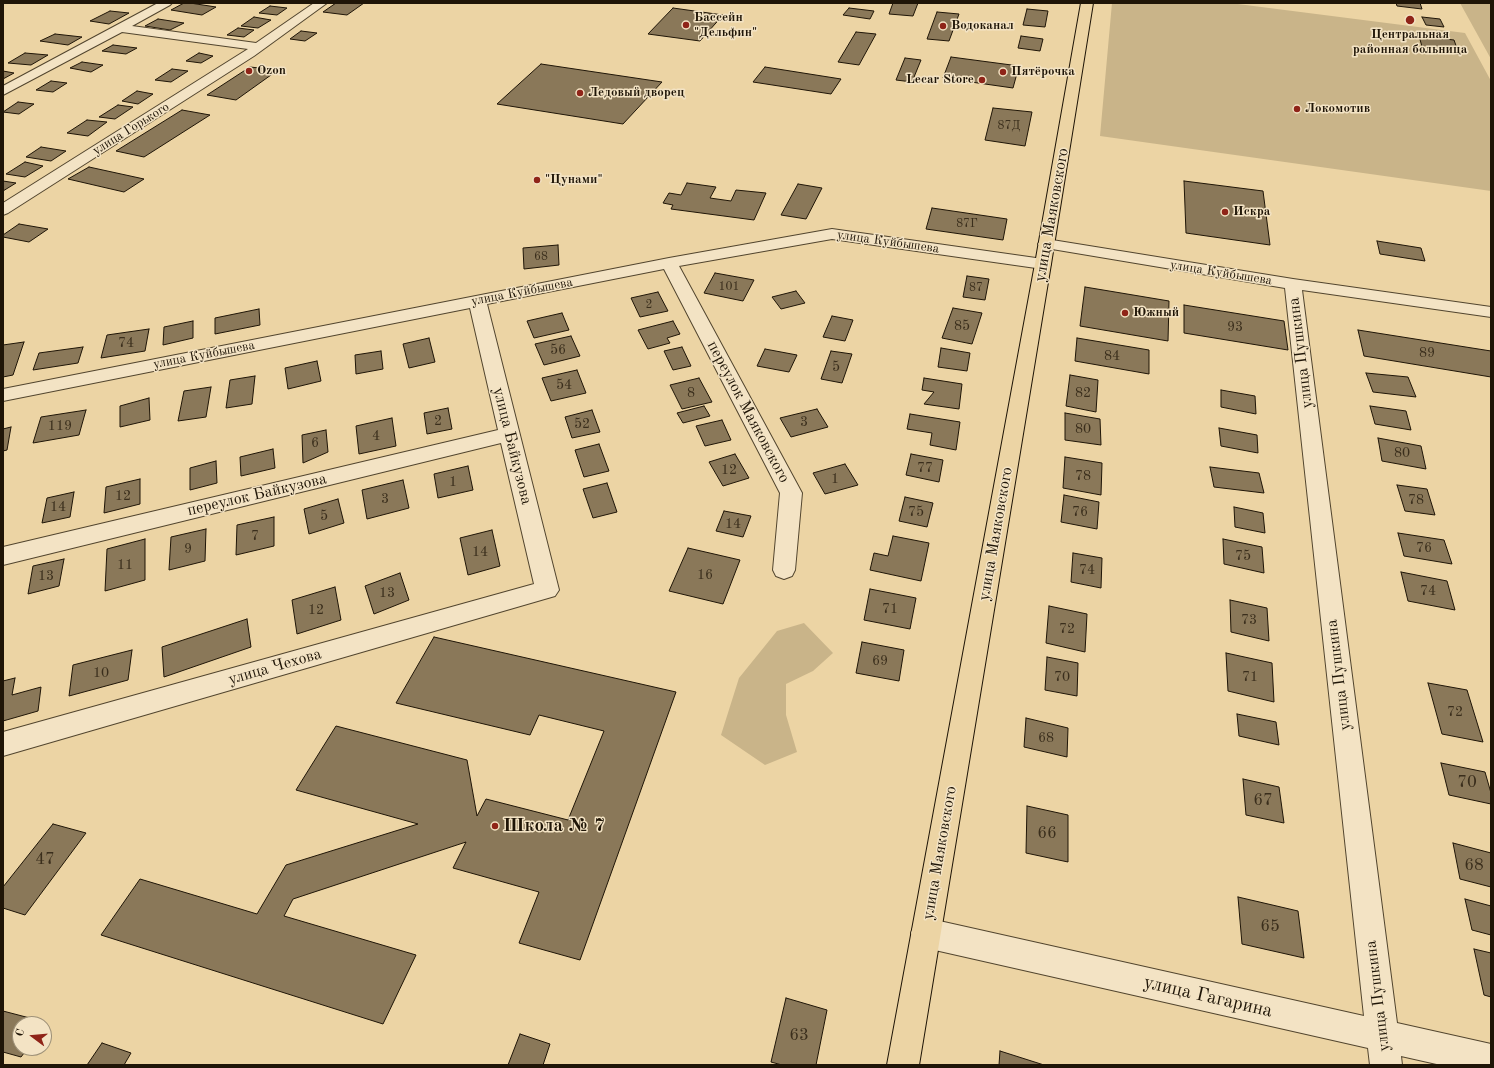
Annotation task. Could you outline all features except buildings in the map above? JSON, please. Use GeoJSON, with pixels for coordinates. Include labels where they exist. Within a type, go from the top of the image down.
{"type":"FeatureCollection","features":[{"type":"Feature","properties":{"kind":"main road","name":"улица Маяковского"},"geometry":{"type":"LineString","coordinates":[[903,1065],[1045,254],[1087,3]]}},
{"type":"Feature","properties":{"kind":"street"},"geometry":{"type":"LineString","coordinates":[[3,91],[166,3]]}},
{"type":"Feature","properties":{"kind":"street","name":"улица Горького"},"geometry":{"type":"LineString","coordinates":[[3,210],[259,47],[321,3]]}},
{"type":"Feature","properties":{"kind":"street"},"geometry":{"type":"LineString","coordinates":[[120,28],[259,47]]}},
{"type":"Feature","properties":{"kind":"street","name":"улица Куйбышева"},"geometry":{"type":"LineString","coordinates":[[3,395],[669,263],[832,234],[1045,254],[1292,284],[1491,312]]}},
{"type":"Feature","properties":{"kind":"street","name":"переулок Маяковского"},"geometry":{"type":"LineString","coordinates":[[669,263],[791,493],[784,570]]}},
{"type":"Feature","properties":{"kind":"street","name":"улица Пушкина"},"geometry":{"type":"LineString","coordinates":[[1292,284],[1384,1051]]}},
{"type":"Feature","properties":{"kind":"street","name":"улица Байкузова"},"geometry":{"type":"LineString","coordinates":[[477,301],[547,590]]}},
{"type":"Feature","properties":{"kind":"street","name":"переулок Байкузова"},"geometry":{"type":"LineString","coordinates":[[3,556],[510,434]]}},
{"type":"Feature","properties":{"kind":"street","name":"улица Чехова"},"geometry":{"type":"LineString","coordinates":[[3,744],[547,590]]}},
{"type":"Feature","properties":{"kind":"street","name":"улица Гагарина"},"geometry":{"type":"LineString","coordinates":[[926,933],[1384,1051],[1491,1060]]}},
{"type":"Feature","properties":{"kind":"shaded area","name":"Локомотив"},"geometry":{"type":"Polygon","coordinates":[[[1112,3],[1230,3],[1465,33],[1491,81],[1491,191],[1100,136],[1112,3]]]}},
{"type":"Feature","properties":{"kind":"shaded area"},"geometry":{"type":"Polygon","coordinates":[[[1460,3],[1491,3],[1491,59],[1460,3]]]}},
{"type":"Feature","properties":{"kind":"shaded area"},"geometry":{"type":"Polygon","coordinates":[[[804,623],[833,653],[813,671],[786,684],[786,715],[797,752],[765,765],[721,735],[739,678],[777,631],[804,623]]]}},
{"type":"Feature","properties":{"kind":"place","name":"Центральная районная больница"},"geometry":{"type":"Point","coordinates":[1410,20]}},
{"type":"Feature","properties":{"kind":"place","name":"Бассейн \"Дельфин\""},"geometry":{"type":"Point","coordinates":[686,25]}},
{"type":"Feature","properties":{"kind":"place","name":"Водоканал"},"geometry":{"type":"Point","coordinates":[943,26]}},
{"type":"Feature","properties":{"kind":"place","name":"Ozon"},"geometry":{"type":"Point","coordinates":[249,71]}},
{"type":"Feature","properties":{"kind":"place","name":"Пятёрочка"},"geometry":{"type":"Point","coordinates":[1003,72]}},
{"type":"Feature","properties":{"kind":"place","name":"Lecar Store"},"geometry":{"type":"Point","coordinates":[982,80]}},
{"type":"Feature","properties":{"kind":"place","name":"Ледовый дворец"},"geometry":{"type":"Point","coordinates":[580,93]}},
{"type":"Feature","properties":{"kind":"place","name":"Локомотив"},"geometry":{"type":"Point","coordinates":[1297,109]}},
{"type":"Feature","properties":{"kind":"place","name":"\"Цунами\""},"geometry":{"type":"Point","coordinates":[537,180]}},
{"type":"Feature","properties":{"kind":"place","name":"Искра"},"geometry":{"type":"Point","coordinates":[1225,212]}},
{"type":"Feature","properties":{"kind":"place","name":"Южный"},"geometry":{"type":"Point","coordinates":[1125,313]}},
{"type":"Feature","properties":{"kind":"place","name":"Школа № 7"},"geometry":{"type":"Point","coordinates":[495,826]}}]}
